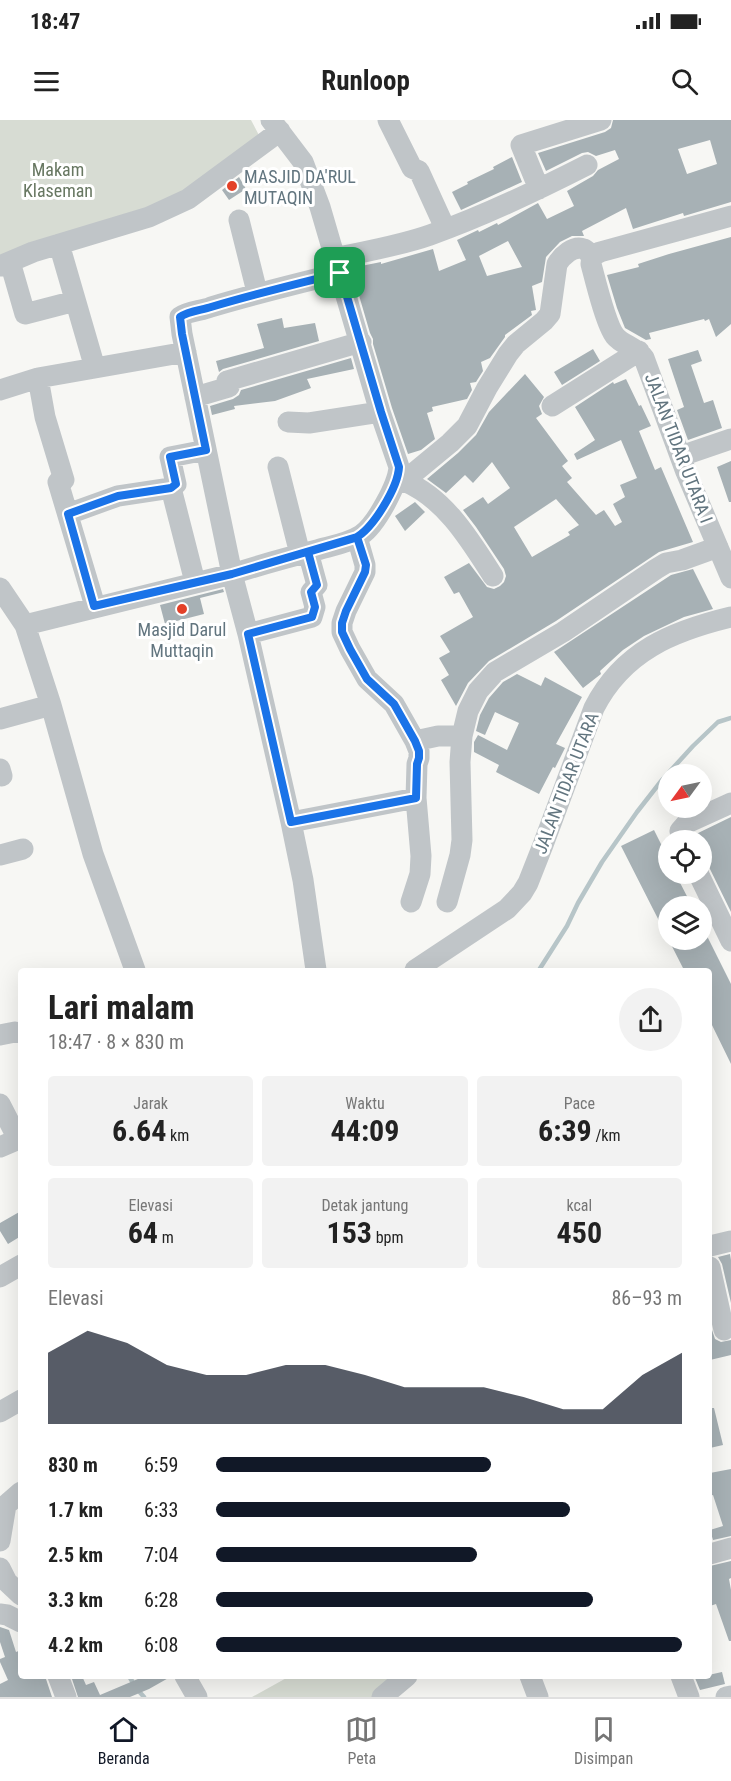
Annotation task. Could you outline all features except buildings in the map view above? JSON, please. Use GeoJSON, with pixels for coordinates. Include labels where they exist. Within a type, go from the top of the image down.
{"type":"FeatureCollection","features":[{"type":"Feature","properties":{"kind":"street"},"geometry":{"type":"LineString","coordinates":[[388,120],[411,168],[419,171],[445,228]]}},
{"type":"Feature","properties":{"kind":"street"},"geometry":{"type":"LineString","coordinates":[[539,189],[520,145],[601,120]]}},
{"type":"Feature","properties":{"kind":"street"},"geometry":{"type":"LineString","coordinates":[[75,300],[25,314],[5,264],[58,244],[149,217],[188,199],[276,126],[303,162],[310,180],[401,478]]}},
{"type":"Feature","properties":{"kind":"street"},"geometry":{"type":"LineString","coordinates":[[315,968],[303,880],[291,822],[232,574],[179,322],[180,317],[431,235],[500,207],[586,165]]}},
{"type":"Feature","properties":{"kind":"street"},"geometry":{"type":"LineString","coordinates":[[592,256],[731,216]]}},
{"type":"Feature","properties":{"kind":"street"},"geometry":{"type":"LineString","coordinates":[[239,220],[258,292]]}},
{"type":"Feature","properties":{"kind":"street"},"geometry":{"type":"LineString","coordinates":[[58,244],[95,368]]}},
{"type":"Feature","properties":{"kind":"street"},"geometry":{"type":"LineString","coordinates":[[25,625],[94,606],[232,574],[357,537],[365,532],[401,478],[450,442],[467,426],[508,354],[550,314],[557,264],[562,257],[578,248],[592,256]]}},
{"type":"Feature","properties":{"kind":"street"},"geometry":{"type":"LineString","coordinates":[[552,406],[639,351],[615,337],[609,326],[591,264],[592,256]]}},
{"type":"Feature","properties":{"kind":"street"},"geometry":{"type":"LineString","coordinates":[[195,397],[229,387],[227,381],[361,342]]}},
{"type":"Feature","properties":{"kind":"street","name":"JALAN TIDAR UTARA I"},"geometry":{"type":"LineString","coordinates":[[639,351],[644,358],[731,578]]}},
{"type":"Feature","properties":{"kind":"street"},"geometry":{"type":"LineString","coordinates":[[0,390],[38,378],[186,352]]}},
{"type":"Feature","properties":{"kind":"street"},"geometry":{"type":"LineString","coordinates":[[38,378],[45,417],[64,480],[58,482],[94,606]]}},
{"type":"Feature","properties":{"kind":"street"},"geometry":{"type":"LineString","coordinates":[[288,422],[309,423],[381,412]]}},
{"type":"Feature","properties":{"kind":"street"},"geometry":{"type":"LineString","coordinates":[[681,456],[731,439]]}},
{"type":"Feature","properties":{"kind":"street"},"geometry":{"type":"LineString","coordinates":[[68,514],[118,496],[171,488],[176,484],[170,457],[206,450]]}},
{"type":"Feature","properties":{"kind":"street"},"geometry":{"type":"LineString","coordinates":[[248,634],[312,617],[315,607],[311,592],[317,585],[304,553],[278,467]]}},
{"type":"Feature","properties":{"kind":"street"},"geometry":{"type":"LineString","coordinates":[[401,478],[419,487],[450,515],[465,533],[493,576]]}},
{"type":"Feature","properties":{"kind":"street"},"geometry":{"type":"LineString","coordinates":[[171,488],[195,582]]}},
{"type":"Feature","properties":{"kind":"street"},"geometry":{"type":"LineString","coordinates":[[357,537],[366,565],[365,572],[346,611],[342,632],[367,679],[394,704],[419,751],[416,798],[421,856],[420,874],[411,902]]}},
{"type":"Feature","properties":{"kind":"street"},"geometry":{"type":"LineString","coordinates":[[447,902],[462,840],[460,762],[462,736],[471,704],[478,691],[495,672],[563,632],[661,566],[718,548]]}},
{"type":"Feature","properties":{"kind":"street"},"geometry":{"type":"LineString","coordinates":[[0,588],[25,625],[51,705],[93,854],[134,968]]}},
{"type":"Feature","properties":{"kind":"street","name":"JALAN TIDAR UTARA"},"geometry":{"type":"LineString","coordinates":[[418,968],[507,909],[522,893],[543,845],[594,708],[610,681],[658,642],[684,630],[731,617]]}},
{"type":"Feature","properties":{"kind":"street"},"geometry":{"type":"LineString","coordinates":[[0,720],[51,705]]}},
{"type":"Feature","properties":{"kind":"street"},"geometry":{"type":"LineString","coordinates":[[415,741],[438,736],[462,736]]}},
{"type":"Feature","properties":{"kind":"street"},"geometry":{"type":"LineString","coordinates":[[291,822],[416,798]]}},
{"type":"Feature","properties":{"kind":"street"},"geometry":{"type":"LineString","coordinates":[[682,830],[687,823],[731,803]]}},
{"type":"Feature","properties":{"kind":"street"},"geometry":{"type":"LineString","coordinates":[[0,855],[23,849]]}},
{"type":"Feature","properties":{"kind":"street"},"geometry":{"type":"LineString","coordinates":[[703,884],[731,941]]}},
{"type":"Feature","properties":{"kind":"street"},"geometry":{"type":"LineString","coordinates":[[0,1035],[18,1032]]}},
{"type":"Feature","properties":{"kind":"street"},"geometry":{"type":"LineString","coordinates":[[0,1104],[13,1142]]}},
{"type":"Feature","properties":{"kind":"street"},"geometry":{"type":"LineString","coordinates":[[712,1246],[731,1241]]}},
{"type":"Feature","properties":{"kind":"street"},"geometry":{"type":"LineString","coordinates":[[0,1277],[18,1267]]}},
{"type":"Feature","properties":{"kind":"street"},"geometry":{"type":"LineString","coordinates":[[712,1276],[724,1330]]}},
{"type":"Feature","properties":{"kind":"street"},"geometry":{"type":"LineString","coordinates":[[0,1412],[18,1402]]}},
{"type":"Feature","properties":{"kind":"street"},"geometry":{"type":"LineString","coordinates":[[0,1541],[6,1505],[18,1495]]}},
{"type":"Feature","properties":{"kind":"street"},"geometry":{"type":"LineString","coordinates":[[712,1553],[731,1548]]}},
{"type":"Feature","properties":{"kind":"street"},"geometry":{"type":"LineString","coordinates":[[0,1568],[7,1582],[18,1592]]}},
{"type":"Feature","properties":{"kind":"street"},"geometry":{"type":"LineString","coordinates":[[0,1614],[7,1614],[18,1620]]}},
{"type":"Feature","properties":{"kind":"street"},"geometry":{"type":"LineString","coordinates":[[59,1679],[66,1697]]}},
{"type":"Feature","properties":{"kind":"street"},"geometry":{"type":"LineString","coordinates":[[187,1679],[197,1697]]}},
{"type":"Feature","properties":{"kind":"street"},"geometry":{"type":"LineString","coordinates":[[382,1697],[403,1679]]}},
{"type":"Feature","properties":{"kind":"street"},"geometry":{"type":"LineString","coordinates":[[531,1679],[538,1697]]}},
{"type":"Feature","properties":{"kind":"street"},"geometry":{"type":"LineString","coordinates":[[682,1679],[689,1697]]}},
{"type":"Feature","properties":{"kind":"street"},"geometry":{"type":"LineString","coordinates":[[726,1697],[731,1696]]}},
{"type":"Feature","properties":{"kind":"green space","name":"Makam Klaseman"},"geometry":{"type":"Polygon","coordinates":[[[0,120],[251,120],[262,141],[157,207],[0,261],[0,120]]]}},
{"type":"Feature","properties":{"kind":"green space"},"geometry":{"type":"Polygon","coordinates":[[[285,1679],[395,1679],[373,1697],[252,1697],[285,1679]]]}},
{"type":"Feature","properties":{"kind":"waterway"},"geometry":{"type":"LineString","coordinates":[[540,968],[567,926],[602,862],[637,812],[693,746],[718,722],[731,718]]}},
{"type":"Feature","properties":{"kind":"waterway"},"geometry":{"type":"LineString","coordinates":[[131,1679],[144,1697]]}},
{"type":"Feature","properties":{"kind":"place","name":"MASJID DA'RUL MUTAQIN"},"geometry":{"type":"Point","coordinates":[232,186]}},
{"type":"Feature","properties":{"kind":"place","name":"Masjid Darul Muttaqin"},"geometry":{"type":"Point","coordinates":[182,609]}},
{"type":"Feature","properties":{"kind":"route"},"geometry":{"type":"LineString","coordinates":[[340,273],[258,292],[180,317],[179,322],[206,450],[170,457],[176,484],[171,488],[118,496],[68,514],[94,606],[232,574],[357,537],[366,565],[365,572],[346,611],[342,632],[367,679],[394,704],[415,741],[419,751],[416,798],[291,822],[248,634],[312,617],[315,607],[311,592],[317,585],[308,552],[355,538],[357,537],[360,536],[365,532],[385,502],[399,475],[399,467],[340,273]]}}]}
